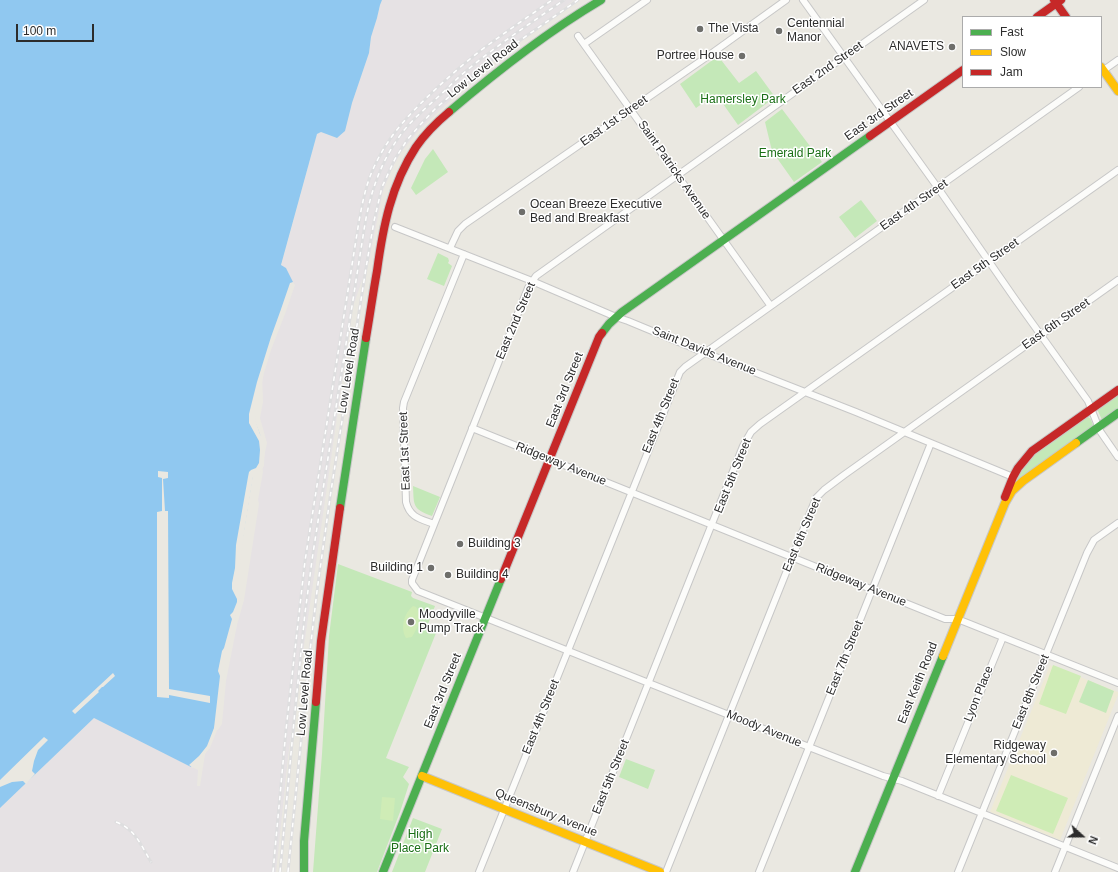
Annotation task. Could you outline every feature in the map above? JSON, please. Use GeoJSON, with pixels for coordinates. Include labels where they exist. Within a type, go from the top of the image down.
{"type":"FeatureCollection","features":[{"type":"Feature","properties":{"kind":"street","name":"Low Level Road"},"geometry":{"type":"LineString","coordinates":[[299,872],[304,841],[321,641],[382,236],[387,211],[393,193],[399,176],[418,146],[448,112],[522,53],[601,0]]}},
{"type":"Feature","properties":{"kind":"street"},"geometry":{"type":"LineString","coordinates":[[584,44],[647,0]]}},
{"type":"Feature","properties":{"kind":"street","name":"East 1st Street"},"geometry":{"type":"LineString","coordinates":[[450,248],[458,232],[465,224],[631,110],[786,0]]}},
{"type":"Feature","properties":{"kind":"street"},"geometry":{"type":"LineString","coordinates":[[803,0],[1088,401],[1099,427],[1118,457]]}},
{"type":"Feature","properties":{"kind":"street","name":"East 2nd Street"},"geometry":{"type":"LineString","coordinates":[[413,585],[412,580],[472,428],[532,281],[536,276],[924,0]]}},
{"type":"Feature","properties":{"kind":"street"},"geometry":{"type":"LineString","coordinates":[[1038,16],[1057,1],[1065,16]]}},
{"type":"Feature","properties":{"kind":"street","name":"Saint Patricks Avenue"},"geometry":{"type":"LineString","coordinates":[[578,36],[770,305]]}},
{"type":"Feature","properties":{"kind":"street"},"geometry":{"type":"LineString","coordinates":[[1118,60],[1102,69],[1118,90]]}},
{"type":"Feature","properties":{"kind":"street","name":"East 3rd Street"},"geometry":{"type":"LineString","coordinates":[[383,872],[599,337],[616,317],[962,71]]}},
{"type":"Feature","properties":{"kind":"street","name":"East 4th Street"},"geometry":{"type":"LineString","coordinates":[[479,872],[680,372],[770,305],[938,188],[1078,88]]}},
{"type":"Feature","properties":{"kind":"street","name":"East 5th Street"},"geometry":{"type":"LineString","coordinates":[[573,872],[743,446],[751,432],[760,424],[1118,170]]}},
{"type":"Feature","properties":{"kind":"street","name":"Saint Davids Avenue"},"geometry":{"type":"LineString","coordinates":[[395,227],[532,281],[616,317],[1013,477]]}},
{"type":"Feature","properties":{"kind":"street","name":"East 1st Street"},"geometry":{"type":"LineString","coordinates":[[434,524],[414,516],[408,508],[406,502],[403,408],[404,402],[464,254]]}},
{"type":"Feature","properties":{"kind":"street","name":"East 6th Street"},"geometry":{"type":"LineString","coordinates":[[666,872],[814,503],[820,494],[839,478],[1118,280]]}},
{"type":"Feature","properties":{"kind":"street","name":"East Keith Road"},"geometry":{"type":"LineString","coordinates":[[1005,503],[1004,497],[1013,477],[1032,451],[1118,390]]}},
{"type":"Feature","properties":{"kind":"street","name":"East Keith Road"},"geometry":{"type":"LineString","coordinates":[[855,872],[1005,503],[1012,491],[1023,480],[1118,413]]}},
{"type":"Feature","properties":{"kind":"street","name":"Ridgeway Avenue"},"geometry":{"type":"LineString","coordinates":[[472,428],[945,619],[958,619],[1118,683]]}},
{"type":"Feature","properties":{"kind":"street","name":"East 7th Street"},"geometry":{"type":"LineString","coordinates":[[759,872],[931,443]]}},
{"type":"Feature","properties":{"kind":"street","name":"East 8th Street"},"geometry":{"type":"LineString","coordinates":[[958,872],[1090,547],[1099,536],[1118,523]]}},
{"type":"Feature","properties":{"kind":"street","name":"Moody Avenue"},"geometry":{"type":"LineString","coordinates":[[413,585],[418,591],[871,772],[902,782],[1118,868]]}},
{"type":"Feature","properties":{"kind":"street","name":"Lyon Place"},"geometry":{"type":"LineString","coordinates":[[938,796],[1003,637]]}},
{"type":"Feature","properties":{"kind":"street"},"geometry":{"type":"LineString","coordinates":[[1055,872],[1118,716]]}},
{"type":"Feature","properties":{"kind":"street","name":"Queensbury Avenue"},"geometry":{"type":"LineString","coordinates":[[422,776],[660,872]]}},
{"type":"Feature","properties":{"kind":"street","name":"Low Level Road"},"geometry":{"type":"LineString","coordinates":[[304,841],[304,872]]}},
{"type":"Feature","properties":{"kind":"shaded area"},"geometry":{"type":"Polygon","coordinates":[[[382,0],[574,0],[488,65],[419,130],[402,151],[393,166],[383,191],[369,261],[353,306],[288,757],[276,872],[0,872],[0,808],[94,718],[198,770],[197,786],[200,786],[209,729],[218,730],[222,724],[226,681],[237,625],[244,600],[259,504],[258,500],[263,472],[262,466],[267,443],[260,418],[263,402],[262,373],[286,268],[281,266],[317,134],[321,132],[337,138],[345,131],[352,103],[369,53],[371,37],[382,0]]]}},
{"type":"Feature","properties":{"kind":"shaded area","name":"Ridgeway Elementary School"},"geometry":{"type":"Polygon","coordinates":[[[1050,665],[1118,692],[1060,840],[990,812],[1050,665]]]}},
{"type":"Feature","properties":{"kind":"green space","name":"Hamersley Park"},"geometry":{"type":"Polygon","coordinates":[[[718,56],[739,83],[756,71],[775,97],[738,125],[716,94],[696,108],[680,84],[718,56]]]}},
{"type":"Feature","properties":{"kind":"green space","name":"Emerald Park"},"geometry":{"type":"Polygon","coordinates":[[[782,109],[822,162],[794,182],[772,151],[765,122],[782,109]]]}},
{"type":"Feature","properties":{"kind":"green space"},"geometry":{"type":"Polygon","coordinates":[[[433,149],[448,172],[416,195],[411,188],[425,159],[433,149]]]}},
{"type":"Feature","properties":{"kind":"green space"},"geometry":{"type":"Polygon","coordinates":[[[861,200],[877,221],[855,238],[839,217],[861,200]]]}},
{"type":"Feature","properties":{"kind":"green space"},"geometry":{"type":"Polygon","coordinates":[[[438,253],[448,258],[448,263],[452,266],[444,286],[427,279],[438,253]]]}},
{"type":"Feature","properties":{"kind":"green space"},"geometry":{"type":"Polygon","coordinates":[[[1118,392],[1118,411],[1103,422],[1098,408],[1118,392]]]}},
{"type":"Feature","properties":{"kind":"green space"},"geometry":{"type":"Polygon","coordinates":[[[1085,416],[1090,418],[1093,425],[1092,429],[1011,487],[1017,474],[1033,454],[1085,416]]]}},
{"type":"Feature","properties":{"kind":"green space"},"geometry":{"type":"Polygon","coordinates":[[[413,486],[440,497],[432,516],[421,511],[415,506],[413,486]]]}},
{"type":"Feature","properties":{"kind":"green space"},"geometry":{"type":"Polygon","coordinates":[[[338,564],[412,592],[411,596],[413,598],[435,606],[428,624],[438,628],[386,758],[409,767],[403,777],[409,784],[377,872],[313,872],[329,636],[338,564]]]}},
{"type":"Feature","properties":{"kind":"green space","name":"Moodyville Pump Track"},"geometry":{"type":"Polygon","coordinates":[[[413,606],[416,607],[418,611],[419,622],[412,637],[406,638],[403,625],[407,613],[413,606]]]}},
{"type":"Feature","properties":{"kind":"green space"},"geometry":{"type":"Polygon","coordinates":[[[1053,665],[1081,676],[1066,714],[1039,704],[1053,665]]]}},
{"type":"Feature","properties":{"kind":"green space"},"geometry":{"type":"Polygon","coordinates":[[[1088,680],[1114,691],[1106,713],[1079,702],[1088,680]]]}},
{"type":"Feature","properties":{"kind":"green space"},"geometry":{"type":"Polygon","coordinates":[[[626,759],[655,770],[648,789],[619,777],[626,759]]]}},
{"type":"Feature","properties":{"kind":"green space"},"geometry":{"type":"Polygon","coordinates":[[[1011,775],[1068,798],[1053,834],[996,811],[1011,775]]]}},
{"type":"Feature","properties":{"kind":"green space"},"geometry":{"type":"Polygon","coordinates":[[[382,797],[395,798],[393,821],[380,819],[382,797]]]}},
{"type":"Feature","properties":{"kind":"green space","name":"High Place Park"},"geometry":{"type":"Polygon","coordinates":[[[413,818],[442,829],[425,872],[392,872],[413,818]]]}},
{"type":"Feature","properties":{"kind":"water"},"geometry":{"type":"Polygon","coordinates":[[[0,0],[382,0],[371,37],[369,53],[352,103],[345,131],[337,138],[321,132],[317,134],[281,265],[286,268],[293,282],[284,314],[269,349],[253,416],[263,442],[262,466],[253,474],[235,587],[239,598],[222,674],[219,709],[210,745],[191,767],[94,718],[0,808],[0,0]]]}},
{"type":"Feature","properties":{"kind":"pier"},"geometry":{"type":"Polygon","coordinates":[[[293,282],[295,285],[264,373],[255,416],[260,434],[265,442],[264,466],[260,472],[253,477],[237,587],[241,601],[236,615],[226,661],[218,728],[210,748],[193,768],[189,765],[207,746],[214,728],[220,676],[218,671],[222,651],[232,619],[230,615],[233,612],[237,602],[232,589],[236,545],[249,472],[256,468],[259,463],[259,441],[249,423],[249,414],[271,337],[290,283],[293,282]]]}},
{"type":"Feature","properties":{"kind":"pier"},"geometry":{"type":"Polygon","coordinates":[[[158,471],[168,472],[168,478],[163,479],[165,511],[168,511],[169,689],[210,696],[210,703],[169,695],[169,698],[157,697],[157,512],[162,511],[162,478],[158,477],[158,471]]]}},
{"type":"Feature","properties":{"kind":"pier"},"geometry":{"type":"Polygon","coordinates":[[[113,673],[115,676],[98,691],[99,692],[75,714],[72,711],[113,673]]]}},
{"type":"Feature","properties":{"kind":"pier"},"geometry":{"type":"Polygon","coordinates":[[[44,737],[48,740],[38,750],[32,771],[35,774],[26,784],[23,781],[12,782],[0,787],[0,780],[44,737]]]}},
{"type":"Feature","properties":{"kind":"railway"},"geometry":{"type":"LineString","coordinates":[[273,872],[286,730],[305,561],[359,221],[367,185],[377,161],[391,137],[418,106],[480,51],[552,0]]}},
{"type":"Feature","properties":{"kind":"railway"},"geometry":{"type":"LineString","coordinates":[[280,872],[305,613],[313,553],[364,230],[372,193],[380,170],[392,148],[403,131],[413,120],[478,61],[564,0]]}},
{"type":"Feature","properties":{"kind":"railway"},"geometry":{"type":"LineString","coordinates":[[288,872],[317,591],[366,268],[374,221],[382,187],[395,159],[407,140],[435,109],[489,62],[578,0]]}},
{"type":"Feature","properties":{"kind":"railway"},"geometry":{"type":"LineString","coordinates":[[116,822],[123,825],[133,833],[151,862]]}},
{"type":"Feature","properties":{"kind":"traffic: fast"},"geometry":{"type":"LineString","coordinates":[[449,112],[523,53],[561,25],[601,0]]}},
{"type":"Feature","properties":{"kind":"traffic: fast"},"geometry":{"type":"LineString","coordinates":[[602,333],[622,312],[870,136]]}},
{"type":"Feature","properties":{"kind":"traffic: fast"},"geometry":{"type":"LineString","coordinates":[[340,508],[366,338]]}},
{"type":"Feature","properties":{"kind":"traffic: fast"},"geometry":{"type":"LineString","coordinates":[[1076,443],[1118,413]]}},
{"type":"Feature","properties":{"kind":"traffic: fast"},"geometry":{"type":"LineString","coordinates":[[383,872],[501,579]]}},
{"type":"Feature","properties":{"kind":"traffic: fast"},"geometry":{"type":"LineString","coordinates":[[855,872],[943,656]]}},
{"type":"Feature","properties":{"kind":"traffic: fast"},"geometry":{"type":"LineString","coordinates":[[304,872],[304,841],[316,702]]}},
{"type":"Feature","properties":{"kind":"traffic: slow"},"geometry":{"type":"LineString","coordinates":[[1102,68],[1118,91]]}},
{"type":"Feature","properties":{"kind":"traffic: slow"},"geometry":{"type":"LineString","coordinates":[[943,656],[1005,503],[1012,491],[1023,481],[1076,443]]}},
{"type":"Feature","properties":{"kind":"traffic: slow"},"geometry":{"type":"LineString","coordinates":[[422,776],[660,872]]}},
{"type":"Feature","properties":{"kind":"traffic: jam"},"geometry":{"type":"LineString","coordinates":[[1054,0],[1065,16]]}},
{"type":"Feature","properties":{"kind":"traffic: jam"},"geometry":{"type":"LineString","coordinates":[[1038,16],[1061,0]]}},
{"type":"Feature","properties":{"kind":"traffic: jam"},"geometry":{"type":"LineString","coordinates":[[870,136],[962,71]]}},
{"type":"Feature","properties":{"kind":"traffic: jam"},"geometry":{"type":"LineString","coordinates":[[366,338],[385,222],[394,191],[407,161],[416,147],[431,128],[449,112]]}},
{"type":"Feature","properties":{"kind":"traffic: jam"},"geometry":{"type":"LineString","coordinates":[[501,579],[599,337],[602,333]]}},
{"type":"Feature","properties":{"kind":"traffic: jam"},"geometry":{"type":"LineString","coordinates":[[1005,497],[1018,468],[1032,451],[1118,390]]}},
{"type":"Feature","properties":{"kind":"traffic: jam"},"geometry":{"type":"LineString","coordinates":[[316,702],[321,641],[340,508]]}},
{"type":"Feature","properties":{"kind":"place","name":"The Vista"},"geometry":{"type":"Point","coordinates":[700,29]}},
{"type":"Feature","properties":{"kind":"place","name":"Centennial Manor"},"geometry":{"type":"Point","coordinates":[779,31]}},
{"type":"Feature","properties":{"kind":"place","name":"ANAVETS"},"geometry":{"type":"Point","coordinates":[952,47]}},
{"type":"Feature","properties":{"kind":"place","name":"Portree House"},"geometry":{"type":"Point","coordinates":[742,56]}},
{"type":"Feature","properties":{"kind":"place","name":"Ocean Breeze Executive Bed and Breakfast"},"geometry":{"type":"Point","coordinates":[522,212]}},
{"type":"Feature","properties":{"kind":"place","name":"Building 3"},"geometry":{"type":"Point","coordinates":[460,544]}},
{"type":"Feature","properties":{"kind":"place","name":"Building 1"},"geometry":{"type":"Point","coordinates":[431,568]}},
{"type":"Feature","properties":{"kind":"place","name":"Building 4"},"geometry":{"type":"Point","coordinates":[448,575]}},
{"type":"Feature","properties":{"kind":"place","name":"Moodyville Pump Track"},"geometry":{"type":"Point","coordinates":[411,622]}},
{"type":"Feature","properties":{"kind":"place","name":"Ridgeway Elementary School"},"geometry":{"type":"Point","coordinates":[1054,753]}}]}
